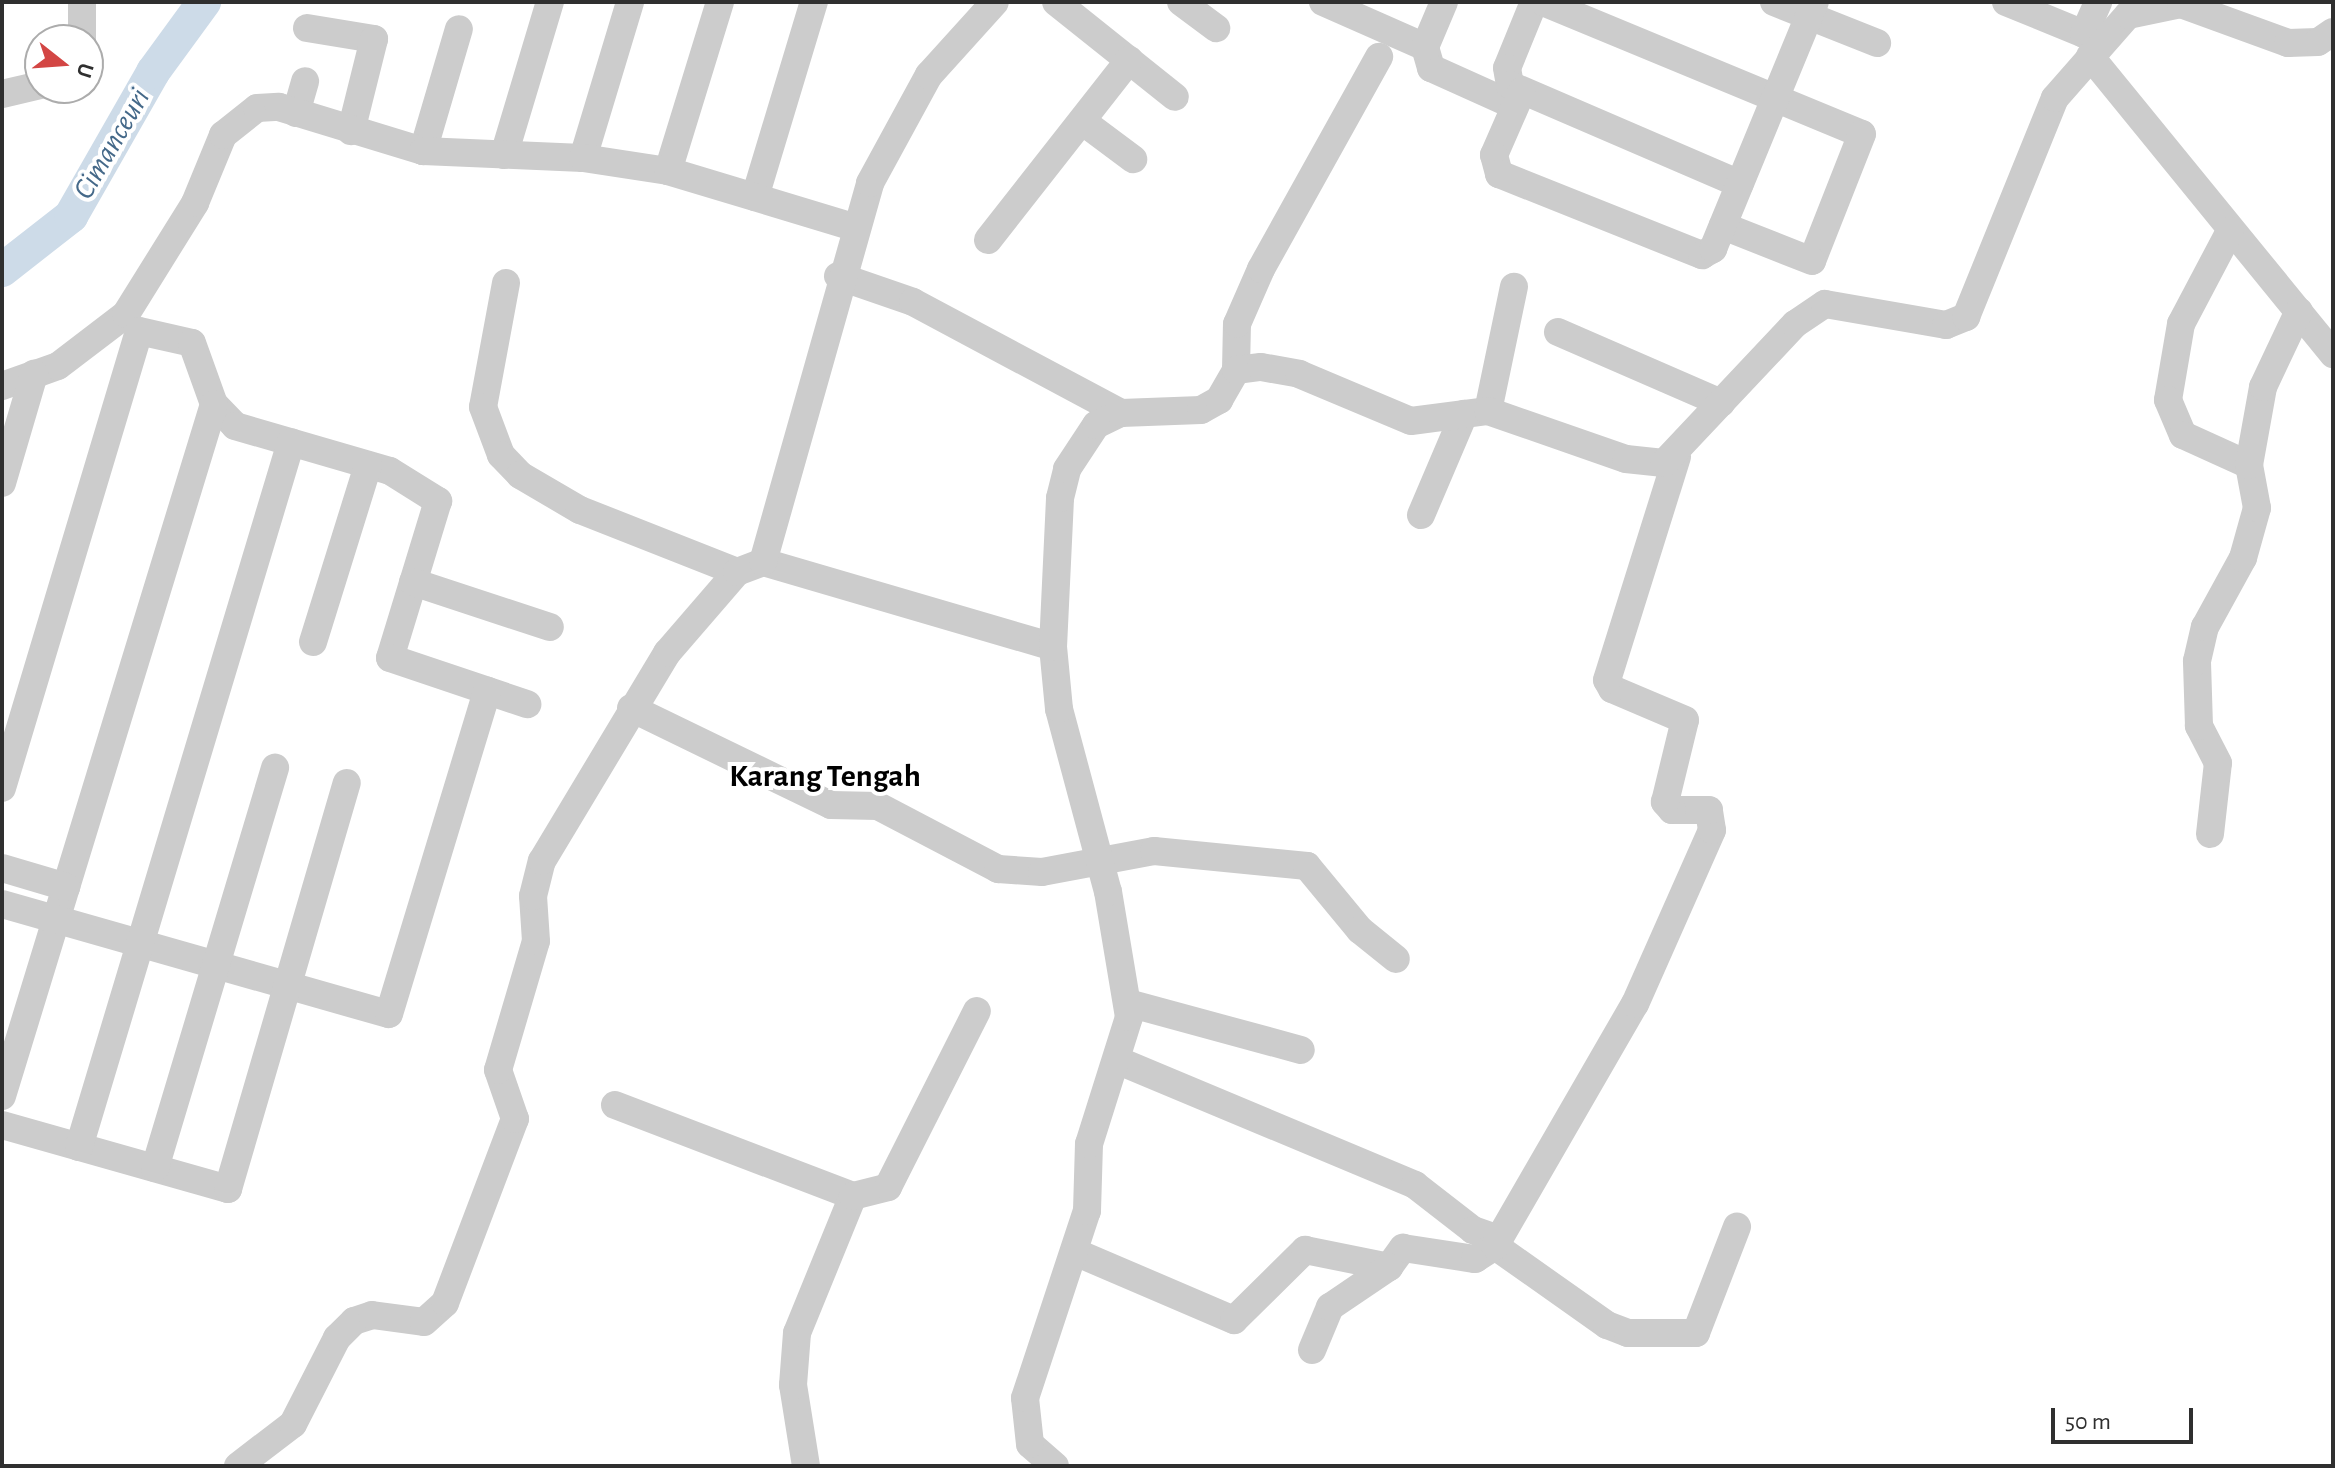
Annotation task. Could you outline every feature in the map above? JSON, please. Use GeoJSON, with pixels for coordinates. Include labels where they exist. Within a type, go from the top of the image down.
{"type":"FeatureCollection","features":[{"type":"Feature","properties":{"kind":"street"},"geometry":{"type":"LineString","coordinates":[[82,2],[82,24]]}},
{"type":"Feature","properties":{"kind":"street"},"geometry":{"type":"LineString","coordinates":[[504,155],[550,2]]}},
{"type":"Feature","properties":{"kind":"street"},"geometry":{"type":"LineString","coordinates":[[583,158],[630,2]]}},
{"type":"Feature","properties":{"kind":"street"},"geometry":{"type":"LineString","coordinates":[[668,171],[720,2]]}},
{"type":"Feature","properties":{"kind":"street"},"geometry":{"type":"LineString","coordinates":[[755,197],[814,2]]}},
{"type":"Feature","properties":{"kind":"street"},"geometry":{"type":"LineString","coordinates":[[1056,2],[1175,97]]}},
{"type":"Feature","properties":{"kind":"street"},"geometry":{"type":"LineString","coordinates":[[1181,2],[1216,28]]}},
{"type":"Feature","properties":{"kind":"street"},"geometry":{"type":"LineString","coordinates":[[1323,2],[1356,9],[1425,47]]}},
{"type":"Feature","properties":{"kind":"street"},"geometry":{"type":"LineString","coordinates":[[1444,2],[1425,47],[1431,68],[1518,98],[1740,184]]}},
{"type":"Feature","properties":{"kind":"street"},"geometry":{"type":"LineString","coordinates":[[1518,98],[1510,85],[1507,68],[1534,2]]}},
{"type":"Feature","properties":{"kind":"street"},"geometry":{"type":"LineString","coordinates":[[1543,2],[1862,134],[1812,261],[1723,226]]}},
{"type":"Feature","properties":{"kind":"street"},"geometry":{"type":"LineString","coordinates":[[1774,2],[1812,9],[1877,43]]}},
{"type":"Feature","properties":{"kind":"street"},"geometry":{"type":"LineString","coordinates":[[2006,2],[2084,34],[2098,2]]}},
{"type":"Feature","properties":{"kind":"street"},"geometry":{"type":"LineString","coordinates":[[238,1466],[293,1424],[337,1338],[354,1321],[372,1315],[424,1322],[445,1303],[515,1119],[498,1070],[536,941],[538,871],[631,708],[750,567],[854,227],[906,108],[987,4]]}},
{"type":"Feature","properties":{"kind":"street"},"geometry":{"type":"LineString","coordinates":[[1312,1350],[1330,1307],[1389,1267],[1403,1248],[1475,1259],[1497,1243],[1635,1004],[1712,830],[1709,810],[1672,810],[1665,802],[1685,720],[1612,689],[1607,680],[1677,457],[1721,403],[1795,324],[1825,304],[1946,325],[1966,317],[2041,124],[2090,56],[2132,8],[2181,4],[2288,43],[2328,44]]}},
{"type":"Feature","properties":{"kind":"street"},"geometry":{"type":"LineString","coordinates":[[1518,98],[1494,155],[1499,174],[1693,256],[1713,249],[1812,9]]}},
{"type":"Feature","properties":{"kind":"street"},"geometry":{"type":"LineString","coordinates":[[307,28],[374,39],[351,131]]}},
{"type":"Feature","properties":{"kind":"street"},"geometry":{"type":"LineString","coordinates":[[423,151],[459,29]]}},
{"type":"Feature","properties":{"kind":"street"},"geometry":{"type":"LineString","coordinates":[[2090,56],[2333,354]]}},
{"type":"Feature","properties":{"kind":"street"},"geometry":{"type":"LineString","coordinates":[[1055,1466],[1030,1444],[1023,1411],[1087,1211],[1089,1144],[1119,1061],[1128,1003],[1059,709],[1053,647],[1057,516],[1067,469],[1096,425],[1121,413],[1201,410],[1219,400],[1236,370],[1237,324],[1261,269],[1379,57]]}},
{"type":"Feature","properties":{"kind":"street"},"geometry":{"type":"LineString","coordinates":[[988,240],[1129,60]]}},
{"type":"Feature","properties":{"kind":"street"},"geometry":{"type":"LineString","coordinates":[[296,113],[305,81]]}},
{"type":"Feature","properties":{"kind":"street"},"geometry":{"type":"LineString","coordinates":[[2,94],[24,89]]}},
{"type":"Feature","properties":{"kind":"street"},"geometry":{"type":"LineString","coordinates":[[2,386],[58,366],[126,314],[195,203],[223,135],[257,108],[296,113],[423,151],[583,158],[668,171],[854,227]]}},
{"type":"Feature","properties":{"kind":"street"},"geometry":{"type":"LineString","coordinates":[[1082,121],[1133,159]]}},
{"type":"Feature","properties":{"kind":"street"},"geometry":{"type":"LineString","coordinates":[[2230,231],[2181,324],[2168,400],[2183,435],[2249,465]]}},
{"type":"Feature","properties":{"kind":"street"},"geometry":{"type":"LineString","coordinates":[[838,276],[913,302],[1121,413]]}},
{"type":"Feature","properties":{"kind":"street"},"geometry":{"type":"LineString","coordinates":[[506,283],[483,407],[501,455],[520,475],[580,510],[750,567],[1053,647]]}},
{"type":"Feature","properties":{"kind":"street"},"geometry":{"type":"LineString","coordinates":[[1421,515],[1476,412],[1514,287]]}},
{"type":"Feature","properties":{"kind":"street"},"geometry":{"type":"LineString","coordinates":[[2210,834],[2218,763],[2199,726],[2197,661],[2205,627],[2233,588],[2257,508],[2249,465],[2263,387],[2299,311]]}},
{"type":"Feature","properties":{"kind":"street"},"geometry":{"type":"LineString","coordinates":[[2,788],[139,331],[192,343],[214,404],[235,426],[368,465],[438,501],[390,658],[527,704]]}},
{"type":"Feature","properties":{"kind":"street"},"geometry":{"type":"LineString","coordinates":[[1558,332],[1721,403]]}},
{"type":"Feature","properties":{"kind":"street"},"geometry":{"type":"LineString","coordinates":[[1236,370],[1299,374],[1411,421],[1476,412],[1641,463],[1677,457]]}},
{"type":"Feature","properties":{"kind":"street"},"geometry":{"type":"LineString","coordinates":[[2,483],[34,374]]}},
{"type":"Feature","properties":{"kind":"street"},"geometry":{"type":"LineString","coordinates":[[2,1096],[214,404]]}},
{"type":"Feature","properties":{"kind":"street"},"geometry":{"type":"LineString","coordinates":[[79,1147],[291,442]]}},
{"type":"Feature","properties":{"kind":"street"},"geometry":{"type":"LineString","coordinates":[[313,642],[368,465]]}},
{"type":"Feature","properties":{"kind":"street"},"geometry":{"type":"LineString","coordinates":[[413,582],[550,627]]}},
{"type":"Feature","properties":{"kind":"street"},"geometry":{"type":"LineString","coordinates":[[2,904],[389,1014],[487,691]]}},
{"type":"Feature","properties":{"kind":"street"},"geometry":{"type":"LineString","coordinates":[[631,708],[831,805],[878,806],[998,869],[1042,872],[1094,857],[1212,852],[1307,866],[1360,930],[1396,959]]}},
{"type":"Feature","properties":{"kind":"street"},"geometry":{"type":"LineString","coordinates":[[155,1168],[275,768]]}},
{"type":"Feature","properties":{"kind":"street"},"geometry":{"type":"LineString","coordinates":[[2,1125],[228,1189],[347,783]]}},
{"type":"Feature","properties":{"kind":"street"},"geometry":{"type":"LineString","coordinates":[[2,868],[66,887]]}},
{"type":"Feature","properties":{"kind":"street"},"geometry":{"type":"LineString","coordinates":[[1128,1003],[1301,1050]]}},
{"type":"Feature","properties":{"kind":"street"},"geometry":{"type":"LineString","coordinates":[[615,1105],[853,1196],[888,1187],[977,1011]]}},
{"type":"Feature","properties":{"kind":"street"},"geometry":{"type":"LineString","coordinates":[[1119,1061],[1415,1185],[1607,1325],[1628,1333],[1696,1333],[1737,1227]]}},
{"type":"Feature","properties":{"kind":"street"},"geometry":{"type":"LineString","coordinates":[[806,1466],[793,1385],[797,1333],[853,1196]]}},
{"type":"Feature","properties":{"kind":"street"},"geometry":{"type":"LineString","coordinates":[[1075,1252],[1234,1320],[1305,1250],[1389,1267]]}},
{"type":"Feature","properties":{"kind":"waterway","name":"Cimanceuri"},"geometry":{"type":"LineString","coordinates":[[2,270],[71,216],[153,72],[204,2]]}},
{"type":"Feature","properties":{"kind":"district","name":"Karang Tengah"},"geometry":{"type":"Point","coordinates":[825,776]}}]}
